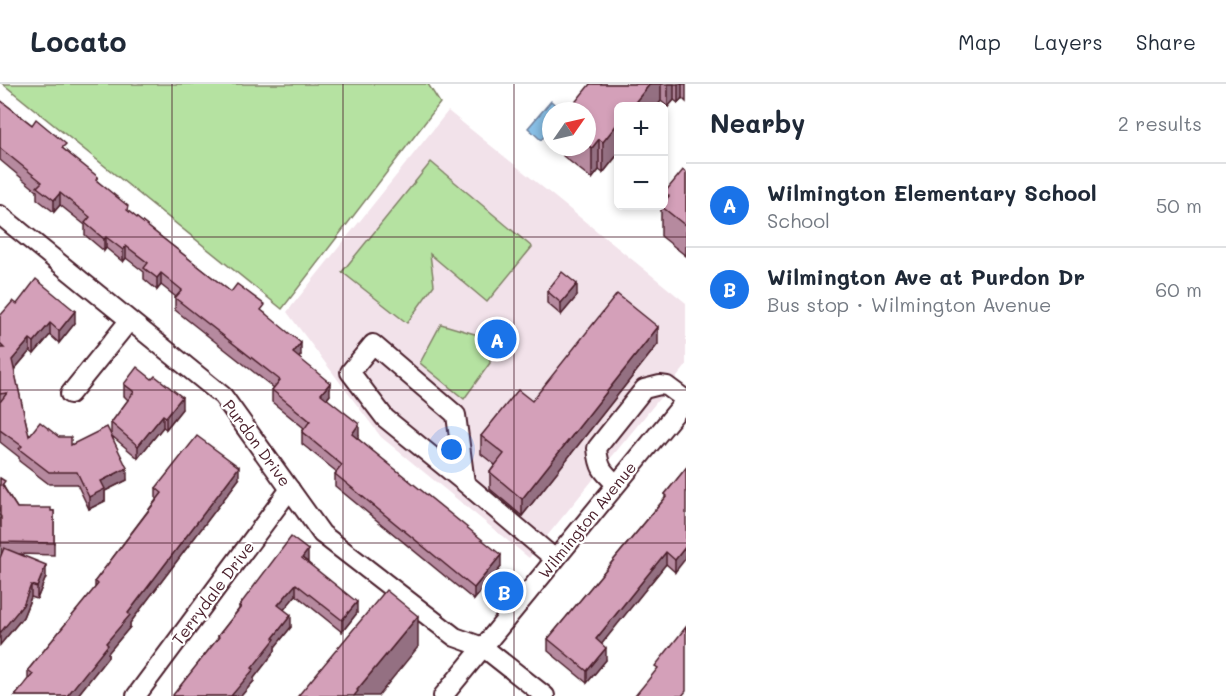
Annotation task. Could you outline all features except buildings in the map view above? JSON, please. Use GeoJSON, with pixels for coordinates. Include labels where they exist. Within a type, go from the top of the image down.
{"type":"FeatureCollection","features":[{"type":"Feature","properties":{"kind":"street","name":"Purdon Drive"},"geometry":{"type":"LineString","coordinates":[[0,215],[223,396],[322,534],[455,637],[483,647],[545,696]]}},
{"type":"Feature","properties":{"kind":"street"},"geometry":{"type":"LineString","coordinates":[[70,394],[129,321]]}},
{"type":"Feature","properties":{"kind":"street"},"geometry":{"type":"LineString","coordinates":[[465,483],[456,415],[373,344],[350,372],[385,418],[555,559]]}},
{"type":"Feature","properties":{"kind":"street"},"geometry":{"type":"LineString","coordinates":[[616,484],[602,471],[598,462],[597,448],[644,389],[660,385],[668,386],[686,400]]}},
{"type":"Feature","properties":{"kind":"street","name":"Wilmington Avenue"},"geometry":{"type":"LineString","coordinates":[[448,694],[483,647],[686,400]]}},
{"type":"Feature","properties":{"kind":"street","name":"Terrydale Drive"},"geometry":{"type":"LineString","coordinates":[[136,696],[290,489]]}},
{"type":"Feature","properties":{"kind":"shaded area"},"geometry":{"type":"Polygon","coordinates":[[[448,111],[686,303],[686,366],[529,558],[381,437],[287,312],[448,111]]]}},
{"type":"Feature","properties":{"kind":"green space"},"geometry":{"type":"Polygon","coordinates":[[[3,84],[428,84],[440,103],[282,309],[3,84]]]}},
{"type":"Feature","properties":{"kind":"green space"},"geometry":{"type":"Polygon","coordinates":[[[431,162],[532,247],[487,302],[430,254],[434,285],[407,323],[342,272],[431,162]]]}},
{"type":"Feature","properties":{"kind":"green space"},"geometry":{"type":"Polygon","coordinates":[[[441,324],[478,335],[488,342],[490,363],[464,399],[420,363],[441,324]]]}},
{"type":"Feature","properties":{"kind":"water"},"geometry":{"type":"Polygon","coordinates":[[[542,112],[542,139],[528,128],[542,112]]]}},
{"type":"Feature","properties":{"kind":"place","name":"Wilmington Elementary School"},"geometry":{"type":"Point","coordinates":[497,339]}},
{"type":"Feature","properties":{"kind":"place","name":"Wilmington Ave at Purdon Dr"},"geometry":{"type":"Point","coordinates":[504,591]}}]}
